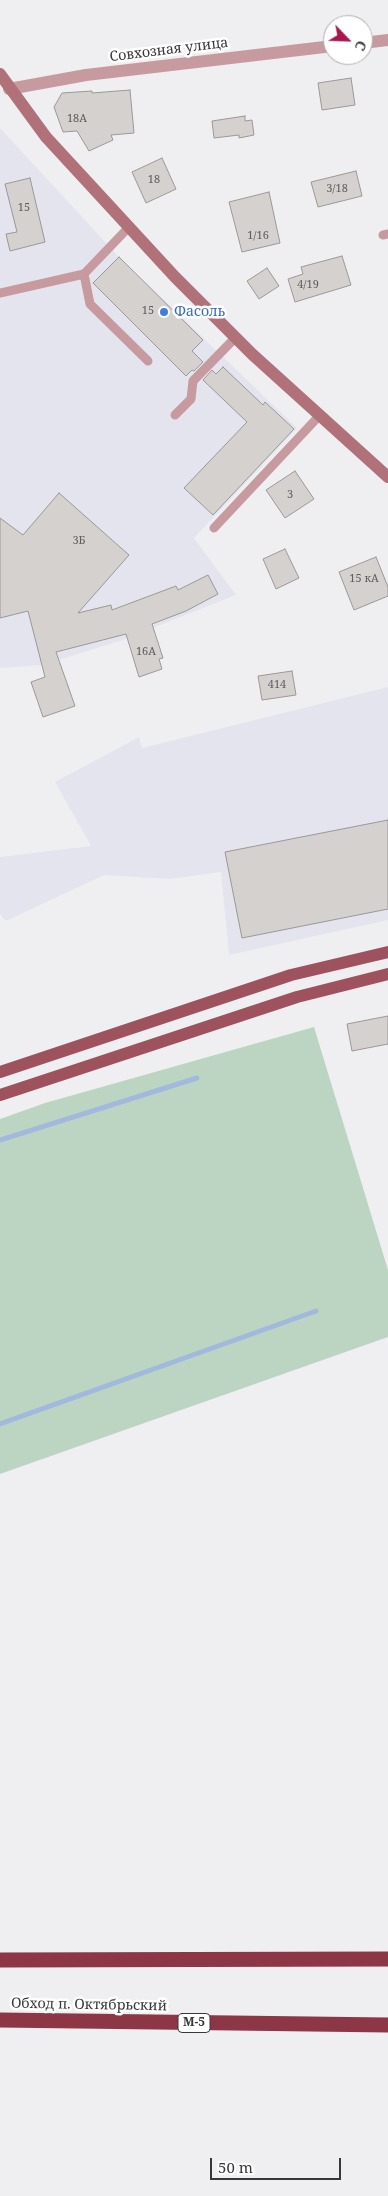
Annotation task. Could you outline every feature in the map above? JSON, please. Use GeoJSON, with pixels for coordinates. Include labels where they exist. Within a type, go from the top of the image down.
{"type":"FeatureCollection","features":[{"type":"Feature","properties":{"kind":"highway"},"geometry":{"type":"LineString","coordinates":[[0,1960],[388,1959]]}},
{"type":"Feature","properties":{"kind":"highway","name":"Обход п. Октябрьский"},"geometry":{"type":"LineString","coordinates":[[0,2020],[388,2025]]}},
{"type":"Feature","properties":{"kind":"main road"},"geometry":{"type":"LineString","coordinates":[[0,1072],[290,975],[388,952]]}},
{"type":"Feature","properties":{"kind":"main road"},"geometry":{"type":"LineString","coordinates":[[0,1095],[297,997],[388,974]]}},
{"type":"Feature","properties":{"kind":"street"},"geometry":{"type":"LineString","coordinates":[[373,41],[388,40]]}},
{"type":"Feature","properties":{"kind":"street","name":"Совхозная улица"},"geometry":{"type":"LineString","coordinates":[[9,89],[86,75],[323,47]]}},
{"type":"Feature","properties":{"kind":"street"},"geometry":{"type":"LineString","coordinates":[[0,74],[9,89],[46,137],[129,227],[236,337],[388,477]]}},
{"type":"Feature","properties":{"kind":"lane"},"geometry":{"type":"LineString","coordinates":[[0,292],[84,274],[129,227]]}},
{"type":"Feature","properties":{"kind":"lane"},"geometry":{"type":"LineString","coordinates":[[84,274],[90,304],[148,361]]}},
{"type":"Feature","properties":{"kind":"lane"},"geometry":{"type":"LineString","coordinates":[[175,415],[191,399],[192,381],[236,337]]}},
{"type":"Feature","properties":{"kind":"lane"},"geometry":{"type":"LineString","coordinates":[[214,528],[320,415]]}},
{"type":"Feature","properties":{"kind":"shaded area"},"geometry":{"type":"Polygon","coordinates":[[[0,128],[119,257],[297,428],[194,538],[236,595],[120,641],[42,665],[0,668],[0,128]]]}},
{"type":"Feature","properties":{"kind":"shaded area"},"geometry":{"type":"Polygon","coordinates":[[[388,687],[388,920],[229,955],[221,872],[170,879],[104,875],[6,921],[0,914],[0,857],[91,846],[55,782],[139,737],[142,748],[388,687]]]}},
{"type":"Feature","properties":{"kind":"green space"},"geometry":{"type":"Polygon","coordinates":[[[314,1027],[388,1270],[388,1337],[0,1474],[0,1119],[45,1103],[314,1027]]]}},
{"type":"Feature","properties":{"kind":"building"},"geometry":{"type":"Polygon","coordinates":[[[351,78],[355,105],[322,110],[318,83],[351,78]]]}},
{"type":"Feature","properties":{"kind":"building"},"geometry":{"type":"Polygon","coordinates":[[[130,90],[134,133],[111,135],[113,140],[89,151],[77,131],[63,132],[54,107],[62,93],[130,90]]]}},
{"type":"Feature","properties":{"kind":"building"},"geometry":{"type":"Polygon","coordinates":[[[245,116],[245,121],[252,120],[254,135],[239,138],[239,135],[214,138],[212,121],[245,116]]]}},
{"type":"Feature","properties":{"kind":"building"},"geometry":{"type":"Polygon","coordinates":[[[162,158],[176,189],[146,203],[132,172],[162,158]]]}},
{"type":"Feature","properties":{"kind":"building"},"geometry":{"type":"Polygon","coordinates":[[[356,171],[362,196],[318,207],[311,182],[356,171]]]}},
{"type":"Feature","properties":{"kind":"building"},"geometry":{"type":"Polygon","coordinates":[[[30,178],[45,242],[10,251],[6,234],[17,232],[5,184],[30,178]]]}},
{"type":"Feature","properties":{"kind":"building"},"geometry":{"type":"Polygon","coordinates":[[[269,192],[280,243],[242,252],[229,202],[269,192]]]}},
{"type":"Feature","properties":{"kind":"building"},"geometry":{"type":"Polygon","coordinates":[[[342,256],[351,285],[295,302],[288,279],[303,274],[301,267],[342,256]]]}},
{"type":"Feature","properties":{"kind":"building"},"geometry":{"type":"Polygon","coordinates":[[[119,257],[203,340],[192,351],[203,362],[186,376],[93,283],[119,257]]]}},
{"type":"Feature","properties":{"kind":"building"},"geometry":{"type":"Polygon","coordinates":[[[267,268],[279,286],[259,299],[247,281],[267,268]]]}},
{"type":"Feature","properties":{"kind":"building"},"geometry":{"type":"Polygon","coordinates":[[[223,367],[263,405],[265,402],[294,429],[213,515],[184,488],[247,422],[203,380],[212,370],[216,374],[223,367]]]}},
{"type":"Feature","properties":{"kind":"building"},"geometry":{"type":"Polygon","coordinates":[[[295,471],[314,499],[285,518],[266,490],[295,471]]]}},
{"type":"Feature","properties":{"kind":"building"},"geometry":{"type":"Polygon","coordinates":[[[59,493],[129,555],[78,613],[111,605],[112,610],[176,586],[178,590],[208,575],[218,594],[186,611],[152,624],[163,658],[159,659],[162,669],[139,677],[126,634],[56,652],[75,706],[43,717],[31,682],[45,677],[28,611],[0,618],[0,518],[23,535],[59,493]]]}},
{"type":"Feature","properties":{"kind":"building"},"geometry":{"type":"Polygon","coordinates":[[[285,549],[299,578],[276,589],[263,559],[285,549]]]}},
{"type":"Feature","properties":{"kind":"building"},"geometry":{"type":"Polygon","coordinates":[[[376,557],[388,587],[388,596],[354,610],[339,572],[376,557]]]}},
{"type":"Feature","properties":{"kind":"building"},"geometry":{"type":"Polygon","coordinates":[[[292,671],[296,695],[262,700],[258,676],[292,671]]]}},
{"type":"Feature","properties":{"kind":"building"},"geometry":{"type":"Polygon","coordinates":[[[388,820],[388,909],[242,938],[225,852],[388,820]]]}},
{"type":"Feature","properties":{"kind":"building"},"geometry":{"type":"Polygon","coordinates":[[[388,1016],[388,1044],[352,1051],[347,1024],[388,1016]]]}},
{"type":"Feature","properties":{"kind":"waterway"},"geometry":{"type":"LineString","coordinates":[[0,1140],[197,1078]]}},
{"type":"Feature","properties":{"kind":"waterway"},"geometry":{"type":"LineString","coordinates":[[0,1424],[316,1311]]}},
{"type":"Feature","properties":{"kind":"place","name":"Фасоль"},"geometry":{"type":"Point","coordinates":[164,312]}}]}
